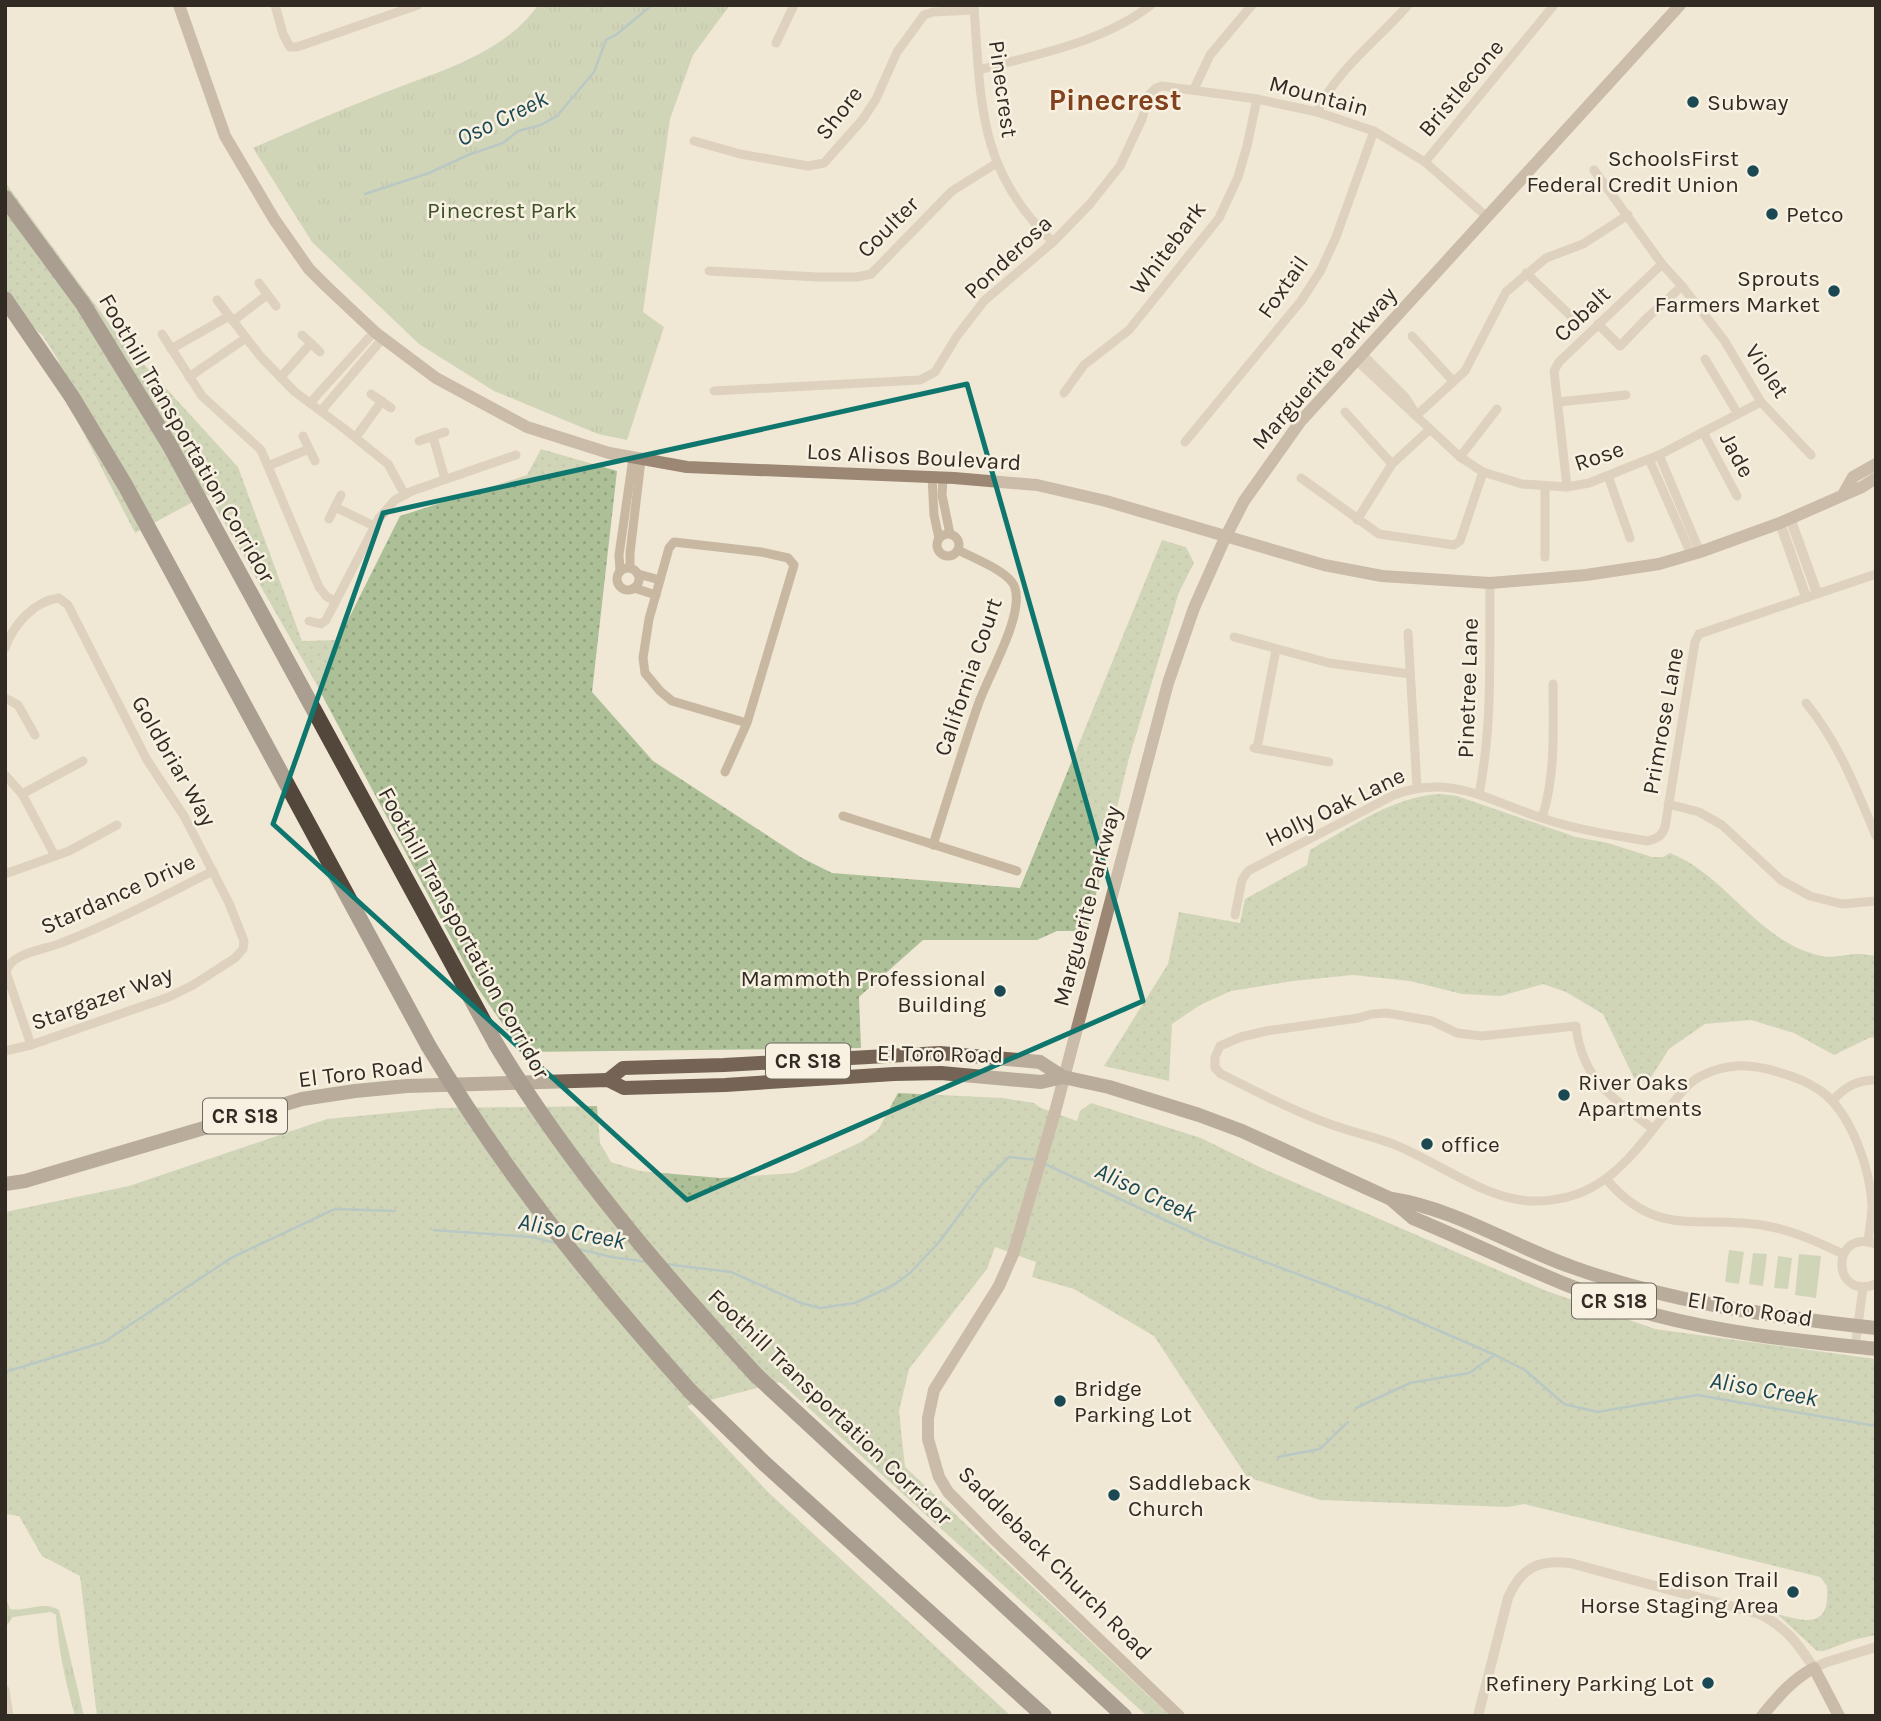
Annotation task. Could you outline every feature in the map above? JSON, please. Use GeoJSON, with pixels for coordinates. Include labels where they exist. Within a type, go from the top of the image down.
{"type":"FeatureCollection","features":[{"type":"Feature","properties":{"kind":"highway","name":"Foothill Transportation Corridor"},"geometry":{"type":"LineString","coordinates":[[5,198],[83,304],[134,383],[200,498],[496,1044],[568,1151],[636,1240],[757,1375],[1124,1716]]}},
{"type":"Feature","properties":{"kind":"highway"},"geometry":{"type":"LineString","coordinates":[[5,299],[72,397],[148,526],[428,1045],[474,1119],[554,1229],[690,1391],[764,1463],[1044,1716]]}},
{"type":"Feature","properties":{"kind":"main road","name":"Los Alisos Boulevard"},"geometry":{"type":"LineString","coordinates":[[179,5],[225,136],[274,219],[309,269],[379,335],[436,378],[527,427],[637,459],[721,469],[938,477],[1037,485],[1107,501],[1224,538],[1324,565],[1382,576],[1490,583],[1613,572],[1659,564],[1785,521],[1876,478]]}},
{"type":"Feature","properties":{"kind":"main road","name":"Marguerite Parkway"},"geometry":{"type":"LineString","coordinates":[[1063,1077],[1183,635],[1224,538],[1244,501],[1300,422],[1680,5]]}},
{"type":"Feature","properties":{"kind":"main road","name":"Los Alisos Boulevard"},"geometry":{"type":"LineString","coordinates":[[1844,493],[1853,477],[1876,464]]}},
{"type":"Feature","properties":{"kind":"main road","name":"El Toro Road"},"geometry":{"type":"LineString","coordinates":[[5,1184],[25,1181],[302,1100],[355,1091],[407,1086],[608,1080],[624,1088],[725,1085],[941,1073],[1041,1082],[1063,1077],[1109,1087],[1199,1115],[1391,1199],[1422,1204],[1569,1266],[1636,1289],[1737,1309],[1876,1328]]}},
{"type":"Feature","properties":{"kind":"main road","name":"Saddleback Church Road"},"geometry":{"type":"LineString","coordinates":[[1063,1077],[1013,1254],[999,1286],[934,1390],[928,1418],[928,1439],[932,1459],[948,1492],[1179,1716]]}},
{"type":"Feature","properties":{"kind":"main road","name":"El Toro Road"},"geometry":{"type":"LineString","coordinates":[[1391,1199],[1413,1218],[1588,1293],[1643,1311],[1683,1322],[1747,1334],[1876,1349]]}},
{"type":"Feature","properties":{"kind":"main road"},"geometry":{"type":"LineString","coordinates":[[1762,1716],[1787,1686],[1814,1668],[1839,1716]]}},
{"type":"Feature","properties":{"kind":"street"},"geometry":{"type":"LineString","coordinates":[[275,5],[290,47],[297,47],[413,6]]}},
{"type":"Feature","properties":{"kind":"street"},"geometry":{"type":"LineString","coordinates":[[776,43],[793,5]]}},
{"type":"Feature","properties":{"kind":"street"},"geometry":{"type":"LineString","coordinates":[[979,70],[1076,44],[1110,30],[1151,5]]}},
{"type":"Feature","properties":{"kind":"street"},"geometry":{"type":"LineString","coordinates":[[1194,89],[1210,55],[1252,5]]}},
{"type":"Feature","properties":{"kind":"street"},"geometry":{"type":"LineString","coordinates":[[1317,112],[1343,72],[1387,30],[1408,5]]}},
{"type":"Feature","properties":{"kind":"street","name":"Bristlecone"},"geometry":{"type":"LineString","coordinates":[[1425,162],[1554,5]]}},
{"type":"Feature","properties":{"kind":"street","name":"Pinecrest"},"geometry":{"type":"LineString","coordinates":[[974,8],[984,122],[997,163],[1018,202],[1053,242]]}},
{"type":"Feature","properties":{"kind":"street","name":"Shore"},"geometry":{"type":"LineString","coordinates":[[694,141],[740,154],[808,166],[824,163],[877,99],[897,52],[924,15],[974,8]]}},
{"type":"Feature","properties":{"kind":"street","name":"Mountain"},"geometry":{"type":"LineString","coordinates":[[1156,88],[1172,86],[1257,99],[1317,112],[1374,131],[1425,162],[1486,216]]}},
{"type":"Feature","properties":{"kind":"street","name":"Ponderosa"},"geometry":{"type":"LineString","coordinates":[[714,391],[920,380],[935,372],[957,336],[984,301],[1053,242],[1090,204],[1120,166],[1142,120],[1149,95],[1156,88]]}},
{"type":"Feature","properties":{"kind":"street","name":"Whitebark"},"geometry":{"type":"LineString","coordinates":[[1064,393],[1084,365],[1129,330],[1219,218],[1238,177],[1257,99]]}},
{"type":"Feature","properties":{"kind":"street","name":"Foxtail"},"geometry":{"type":"LineString","coordinates":[[1185,442],[1301,301],[1321,270],[1336,237],[1374,131]]}},
{"type":"Feature","properties":{"kind":"street","name":"Coulter"},"geometry":{"type":"LineString","coordinates":[[709,271],[818,277],[857,277],[871,274],[953,191],[997,163]]}},
{"type":"Feature","properties":{"kind":"street","name":"Violet"},"geometry":{"type":"LineString","coordinates":[[1594,170],[1662,264],[1724,340],[1761,402],[1811,455]]}},
{"type":"Feature","properties":{"kind":"street"},"geometry":{"type":"LineString","coordinates":[[1416,416],[1465,371],[1506,292],[1546,258],[1583,244],[1628,215]]}},
{"type":"Feature","properties":{"kind":"street","name":"Cobalt"},"geometry":{"type":"LineString","coordinates":[[1567,487],[1554,371],[1559,362],[1662,264]]}},
{"type":"Feature","properties":{"kind":"street"},"geometry":{"type":"LineString","coordinates":[[1526,274],[1575,320]]}},
{"type":"Feature","properties":{"kind":"street"},"geometry":{"type":"LineString","coordinates":[[258,283],[276,306]]}},
{"type":"Feature","properties":{"kind":"street"},"geometry":{"type":"LineString","coordinates":[[1598,324],[1620,346],[1682,286]]}},
{"type":"Feature","properties":{"kind":"street"},"geometry":{"type":"LineString","coordinates":[[171,349],[231,318],[267,295]]}},
{"type":"Feature","properties":{"kind":"street"},"geometry":{"type":"LineString","coordinates":[[217,300],[261,357],[281,377],[388,464],[405,495]]}},
{"type":"Feature","properties":{"kind":"street"},"geometry":{"type":"LineString","coordinates":[[162,334],[202,396],[261,450],[319,587],[327,597],[336,601]]}},
{"type":"Feature","properties":{"kind":"street"},"geometry":{"type":"LineString","coordinates":[[302,335],[320,352]]}},
{"type":"Feature","properties":{"kind":"street"},"geometry":{"type":"LineString","coordinates":[[310,403],[379,335]]}},
{"type":"Feature","properties":{"kind":"street"},"geometry":{"type":"LineString","coordinates":[[321,411],[379,335]]}},
{"type":"Feature","properties":{"kind":"street"},"geometry":{"type":"LineString","coordinates":[[1412,335],[1453,381]]}},
{"type":"Feature","properties":{"kind":"street"},"geometry":{"type":"LineString","coordinates":[[189,377],[246,338]]}},
{"type":"Feature","properties":{"kind":"street"},"geometry":{"type":"LineString","coordinates":[[281,377],[311,344]]}},
{"type":"Feature","properties":{"kind":"street","name":"Rose"},"geometry":{"type":"LineString","coordinates":[[1359,357],[1405,397],[1416,416],[1460,457],[1483,472],[1522,484],[1567,487],[1589,483],[1659,455],[1761,402]]}},
{"type":"Feature","properties":{"kind":"street"},"geometry":{"type":"LineString","coordinates":[[1705,359],[1738,414]]}},
{"type":"Feature","properties":{"kind":"street"},"geometry":{"type":"LineString","coordinates":[[371,394],[391,408]]}},
{"type":"Feature","properties":{"kind":"street"},"geometry":{"type":"LineString","coordinates":[[1558,402],[1626,396]]}},
{"type":"Feature","properties":{"kind":"street"},"geometry":{"type":"LineString","coordinates":[[356,437],[382,401]]}},
{"type":"Feature","properties":{"kind":"street"},"geometry":{"type":"LineString","coordinates":[[1460,457],[1497,409]]}},
{"type":"Feature","properties":{"kind":"street"},"geometry":{"type":"LineString","coordinates":[[1345,412],[1392,464]]}},
{"type":"Feature","properties":{"kind":"street"},"geometry":{"type":"LineString","coordinates":[[1357,520],[1392,464],[1429,430]]}},
{"type":"Feature","properties":{"kind":"street"},"geometry":{"type":"LineString","coordinates":[[419,441],[445,432]]}},
{"type":"Feature","properties":{"kind":"street","name":"Jade"},"geometry":{"type":"LineString","coordinates":[[1703,432],[1737,496]]}},
{"type":"Feature","properties":{"kind":"street"},"geometry":{"type":"LineString","coordinates":[[303,436],[314,461]]}},
{"type":"Feature","properties":{"kind":"street"},"geometry":{"type":"LineString","coordinates":[[433,437],[445,479]]}},
{"type":"Feature","properties":{"kind":"street"},"geometry":{"type":"LineString","coordinates":[[268,466],[309,449]]}},
{"type":"Feature","properties":{"kind":"street"},"geometry":{"type":"LineString","coordinates":[[309,621],[321,624],[326,620],[374,526],[395,500],[445,479],[516,455]]}},
{"type":"Feature","properties":{"kind":"street"},"geometry":{"type":"LineString","coordinates":[[1659,455],[1695,553]]}},
{"type":"Feature","properties":{"kind":"street"},"geometry":{"type":"LineString","coordinates":[[637,459],[617,578],[618,585],[624,590],[634,588],[656,595]]}},
{"type":"Feature","properties":{"kind":"street"},"geometry":{"type":"LineString","coordinates":[[634,588],[639,582],[630,553],[637,459]]}},
{"type":"Feature","properties":{"kind":"street"},"geometry":{"type":"LineString","coordinates":[[1649,459],[1695,553]]}},
{"type":"Feature","properties":{"kind":"street"},"geometry":{"type":"LineString","coordinates":[[1301,478],[1379,534],[1454,545],[1458,543],[1483,472]]}},
{"type":"Feature","properties":{"kind":"street"},"geometry":{"type":"LineString","coordinates":[[1608,476],[1630,538]]}},
{"type":"Feature","properties":{"kind":"street"},"geometry":{"type":"LineString","coordinates":[[938,477],[934,514],[939,538],[950,534]]}},
{"type":"Feature","properties":{"kind":"street"},"geometry":{"type":"LineString","coordinates":[[938,477],[950,534],[958,539],[958,550]]}},
{"type":"Feature","properties":{"kind":"street"},"geometry":{"type":"LineString","coordinates":[[1545,486],[1545,557]]}},
{"type":"Feature","properties":{"kind":"street"},"geometry":{"type":"LineString","coordinates":[[329,519],[341,495]]}},
{"type":"Feature","properties":{"kind":"street"},"geometry":{"type":"LineString","coordinates":[[335,507],[374,526]]}},
{"type":"Feature","properties":{"kind":"street"},"geometry":{"type":"LineString","coordinates":[[1785,521],[1812,595],[1876,574]]}},
{"type":"Feature","properties":{"kind":"street","name":"California Court"},"geometry":{"type":"LineString","coordinates":[[933,845],[978,705],[1006,640],[1016,598],[1015,586],[1007,576],[958,550],[953,555],[942,554],[937,547],[939,538]]}},
{"type":"Feature","properties":{"kind":"street"},"geometry":{"type":"LineString","coordinates":[[725,772],[747,723],[793,572],[793,562],[788,558],[751,551],[677,541],[670,545],[649,619],[643,666],[650,681],[667,697],[680,704],[747,723]]}},
{"type":"Feature","properties":{"kind":"street"},"geometry":{"type":"LineString","coordinates":[[620,571],[634,571],[660,580]]}},
{"type":"Feature","properties":{"kind":"street","name":"Pinetree Lane"},"geometry":{"type":"LineString","coordinates":[[1479,794],[1487,757],[1489,726],[1490,583]]}},
{"type":"Feature","properties":{"kind":"street","name":"Primrose Lane"},"geometry":{"type":"LineString","coordinates":[[1647,841],[1662,834],[1695,642],[1699,634],[1812,595]]}},
{"type":"Feature","properties":{"kind":"street","name":"Goldbriar Way"},"geometry":{"type":"LineString","coordinates":[[5,648],[16,626],[30,611],[48,599],[59,598],[68,605],[147,760],[184,816],[213,872],[244,941],[243,949]]}},
{"type":"Feature","properties":{"kind":"street"},"geometry":{"type":"LineString","coordinates":[[1408,633],[1417,787]]}},
{"type":"Feature","properties":{"kind":"street"},"geometry":{"type":"LineString","coordinates":[[1234,638],[1329,663],[1410,674]]}},
{"type":"Feature","properties":{"kind":"street"},"geometry":{"type":"LineString","coordinates":[[1276,650],[1255,748],[1329,762]]}},
{"type":"Feature","properties":{"kind":"street"},"geometry":{"type":"LineString","coordinates":[[1542,818],[1549,795],[1553,765],[1553,684]]}},
{"type":"Feature","properties":{"kind":"street"},"geometry":{"type":"LineString","coordinates":[[5,698],[18,705],[35,735]]}},
{"type":"Feature","properties":{"kind":"street"},"geometry":{"type":"LineString","coordinates":[[1806,703],[1836,745],[1876,836]]}},
{"type":"Feature","properties":{"kind":"street"},"geometry":{"type":"LineString","coordinates":[[22,794],[83,761]]}},
{"type":"Feature","properties":{"kind":"street"},"geometry":{"type":"LineString","coordinates":[[5,775],[22,794],[55,856]]}},
{"type":"Feature","properties":{"kind":"street","name":"Holly Oak Lane"},"geometry":{"type":"LineString","coordinates":[[1235,915],[1244,874],[1394,795],[1417,787],[1445,786],[1479,794],[1542,818],[1591,832],[1647,841]]}},
{"type":"Feature","properties":{"kind":"street"},"geometry":{"type":"LineString","coordinates":[[1668,804],[1699,812],[1721,825],[1781,880],[1810,897],[1842,904],[1876,901]]}},
{"type":"Feature","properties":{"kind":"street"},"geometry":{"type":"LineString","coordinates":[[843,816],[1017,871]]}},
{"type":"Feature","properties":{"kind":"street"},"geometry":{"type":"LineString","coordinates":[[5,874],[69,851],[117,825]]}},
{"type":"Feature","properties":{"kind":"street","name":"Stardance Drive"},"geometry":{"type":"LineString","coordinates":[[6,972],[11,962],[18,957],[61,944],[213,872]]}},
{"type":"Feature","properties":{"kind":"street","name":"Stargazer Way"},"geometry":{"type":"LineString","coordinates":[[5,1051],[31,1045],[169,997],[235,958],[243,949]]}},
{"type":"Feature","properties":{"kind":"street"},"geometry":{"type":"LineString","coordinates":[[6,972],[31,1045]]}},
{"type":"Feature","properties":{"kind":"street"},"geometry":{"type":"LineString","coordinates":[[5,1007],[16,1004]]}},
{"type":"Feature","properties":{"kind":"street"},"geometry":{"type":"LineString","coordinates":[[1653,1129],[1605,1092],[1594,1079],[1585,1063],[1578,1041],[1577,1026],[1482,1037],[1457,1033],[1432,1021],[1387,1013],[1241,1037],[1220,1046],[1215,1057],[1217,1072],[1327,1123],[1393,1144],[1494,1193],[1534,1202],[1579,1194],[1607,1180],[1630,1159],[1689,1084],[1702,1076],[1729,1065],[1761,1066],[1798,1078],[1821,1090],[1832,1101],[1848,1124],[1863,1158],[1872,1204],[1872,1243],[1854,1244],[1843,1254],[1841,1269],[1844,1276],[1855,1286],[1876,1284]]}},
{"type":"Feature","properties":{"kind":"street"},"geometry":{"type":"LineString","coordinates":[[1832,1101],[1850,1085],[1876,1080]]}},
{"type":"Feature","properties":{"kind":"street"},"geometry":{"type":"LineString","coordinates":[[1607,1180],[1622,1198],[1639,1210],[1656,1217],[1695,1223],[1766,1226],[1803,1235],[1843,1254]]}},
{"type":"Feature","properties":{"kind":"street"},"geometry":{"type":"LineString","coordinates":[[1855,1347],[1863,1287]]}},
{"type":"Feature","properties":{"kind":"street"},"geometry":{"type":"LineString","coordinates":[[1478,1716],[1508,1598],[1522,1574],[1538,1563],[1570,1563],[1760,1614],[1776,1622],[1794,1639],[1814,1668],[1876,1647]]}},
{"type":"Feature","properties":{"kind":"street"},"geometry":{"type":"LineString","coordinates":[[5,1690],[9,1716]]}},
{"type":"Feature","properties":{"kind":"highlighted area"},"geometry":{"type":"Polygon","coordinates":[[[967,384],[1143,1001],[687,1200],[273,824],[383,513],[967,384]]]}},
{"type":"Feature","properties":{"kind":"green space","name":"Pinecrest Park"},"geometry":{"type":"Polygon","coordinates":[[[538,5],[730,5],[693,55],[670,119],[643,312],[664,327],[627,440],[598,434],[494,391],[419,344],[312,242],[253,148],[345,108],[442,71],[486,50],[506,38],[538,5]]]}},
{"type":"Feature","properties":{"kind":"green space"},"geometry":{"type":"Polygon","coordinates":[[[5,182],[119,337],[238,467],[302,641],[338,640],[400,516],[527,475],[541,449],[617,471],[592,692],[653,761],[802,858],[832,873],[1020,888],[1162,540],[1186,547],[1194,563],[1179,592],[1129,758],[1087,931],[1057,931],[1037,940],[923,940],[859,997],[861,1048],[522,1052],[477,987],[313,678],[208,494],[135,533],[65,397],[58,360],[43,336],[5,301],[5,182]]]}},
{"type":"Feature","properties":{"kind":"green space"},"geometry":{"type":"Polygon","coordinates":[[[1422,796],[1457,796],[1576,837],[1608,843],[1652,857],[1663,857],[1670,853],[1691,863],[1761,924],[1799,949],[1827,957],[1876,955],[1876,1037],[1834,1055],[1794,1033],[1751,1020],[1705,1024],[1669,1049],[1648,1082],[1634,1078],[1603,1014],[1566,992],[1543,984],[1501,996],[1462,994],[1410,981],[1353,975],[1231,991],[1200,1005],[1172,1024],[1169,1081],[1104,1066],[1168,964],[1179,912],[1240,923],[1245,899],[1307,865],[1310,850],[1389,807],[1422,796]]]}},
{"type":"Feature","properties":{"kind":"green space"},"geometry":{"type":"Polygon","coordinates":[[[898,1093],[1003,1098],[1034,1103],[1077,1121],[1080,1111],[1091,1103],[1201,1138],[1266,1170],[1544,1290],[1655,1329],[1876,1359],[1876,1635],[1817,1651],[1777,1614],[1804,1620],[1822,1615],[1827,1604],[1827,1586],[1820,1577],[1524,1504],[1508,1507],[1320,1500],[1247,1477],[1154,1336],[1074,1289],[1032,1277],[1036,1262],[995,1247],[987,1269],[909,1369],[899,1411],[905,1467],[1170,1716],[1147,1716],[780,1382],[687,1406],[768,1492],[1011,1716],[97,1716],[80,1576],[42,1556],[19,1516],[5,1514],[5,1212],[129,1186],[327,1119],[441,1108],[597,1106],[600,1143],[611,1162],[640,1171],[720,1178],[794,1173],[861,1142],[878,1130],[898,1093]]]}},
{"type":"Feature","properties":{"kind":"green space"},"geometry":{"type":"Polygon","coordinates":[[[1729,1250],[1744,1252],[1739,1284],[1725,1282],[1729,1250]]]}},
{"type":"Feature","properties":{"kind":"green space"},"geometry":{"type":"Polygon","coordinates":[[[1753,1253],[1767,1254],[1763,1286],[1749,1284],[1753,1253]]]}},
{"type":"Feature","properties":{"kind":"green space"},"geometry":{"type":"Polygon","coordinates":[[[1799,1254],[1821,1256],[1816,1298],[1795,1295],[1799,1254]]]}},
{"type":"Feature","properties":{"kind":"green space"},"geometry":{"type":"Polygon","coordinates":[[[1778,1256],[1792,1258],[1788,1289],[1774,1288],[1778,1256]]]}},
{"type":"Feature","properties":{"kind":"green space"},"geometry":{"type":"Polygon","coordinates":[[[7,1601],[10,1609],[47,1606],[59,1610],[84,1716],[75,1716],[63,1666],[56,1615],[51,1612],[13,1617],[5,1628],[7,1601]]]}},
{"type":"Feature","properties":{"kind":"waterway","name":"Oso Creek"},"geometry":{"type":"LineString","coordinates":[[365,194],[429,173],[503,143],[518,131],[541,125],[557,116],[594,72],[606,40],[652,5]]}},
{"type":"Feature","properties":{"kind":"waterway","name":"Aliso Creek"},"geometry":{"type":"LineString","coordinates":[[665,1264],[731,1272],[801,1303],[820,1308],[855,1303],[892,1286],[910,1273],[940,1241],[982,1184],[1009,1157],[1036,1160]]}},
{"type":"Feature","properties":{"kind":"waterway","name":"Aliso Creek"},"geometry":{"type":"LineString","coordinates":[[1045,1164],[1210,1241],[1387,1308],[1495,1355],[1525,1370],[1564,1404],[1597,1412],[1697,1395],[1876,1426]]}},
{"type":"Feature","properties":{"kind":"waterway","name":"Aliso Creek"},"geometry":{"type":"LineString","coordinates":[[5,1372],[104,1342],[231,1258],[335,1209],[395,1211]]}},
{"type":"Feature","properties":{"kind":"waterway","name":"Aliso Creek"},"geometry":{"type":"LineString","coordinates":[[434,1230],[532,1237],[555,1243]]}},
{"type":"Feature","properties":{"kind":"waterway","name":"Aliso Creek"},"geometry":{"type":"LineString","coordinates":[[579,1249],[648,1262]]}},
{"type":"Feature","properties":{"kind":"waterway"},"geometry":{"type":"LineString","coordinates":[[1356,1408],[1410,1383],[1469,1373],[1495,1355]]}},
{"type":"Feature","properties":{"kind":"waterway"},"geometry":{"type":"LineString","coordinates":[[1278,1457],[1320,1449],[1348,1422]]}},
{"type":"Feature","properties":{"kind":"place","name":"Subway"},"geometry":{"type":"Point","coordinates":[1693,102]}},
{"type":"Feature","properties":{"kind":"place","name":"SchoolsFirst Federal Credit Union"},"geometry":{"type":"Point","coordinates":[1753,171]}},
{"type":"Feature","properties":{"kind":"place","name":"Petco"},"geometry":{"type":"Point","coordinates":[1772,214]}},
{"type":"Feature","properties":{"kind":"place","name":"Sprouts Farmers Market"},"geometry":{"type":"Point","coordinates":[1834,291]}},
{"type":"Feature","properties":{"kind":"place","name":"Mammoth Professional Building"},"geometry":{"type":"Point","coordinates":[1000,991]}},
{"type":"Feature","properties":{"kind":"place","name":"River Oaks Apartments"},"geometry":{"type":"Point","coordinates":[1564,1095]}},
{"type":"Feature","properties":{"kind":"place","name":"office"},"geometry":{"type":"Point","coordinates":[1427,1144]}},
{"type":"Feature","properties":{"kind":"place","name":"Bridge Parking Lot"},"geometry":{"type":"Point","coordinates":[1060,1401]}},
{"type":"Feature","properties":{"kind":"place","name":"Saddleback Church"},"geometry":{"type":"Point","coordinates":[1114,1495]}},
{"type":"Feature","properties":{"kind":"place","name":"Edison Trail Horse Staging Area"},"geometry":{"type":"Point","coordinates":[1793,1592]}},
{"type":"Feature","properties":{"kind":"place","name":"Refinery Parking Lot"},"geometry":{"type":"Point","coordinates":[1708,1683]}},
{"type":"Feature","properties":{"kind":"district","name":"Pinecrest"},"geometry":{"type":"Point","coordinates":[1115,100]}}]}
